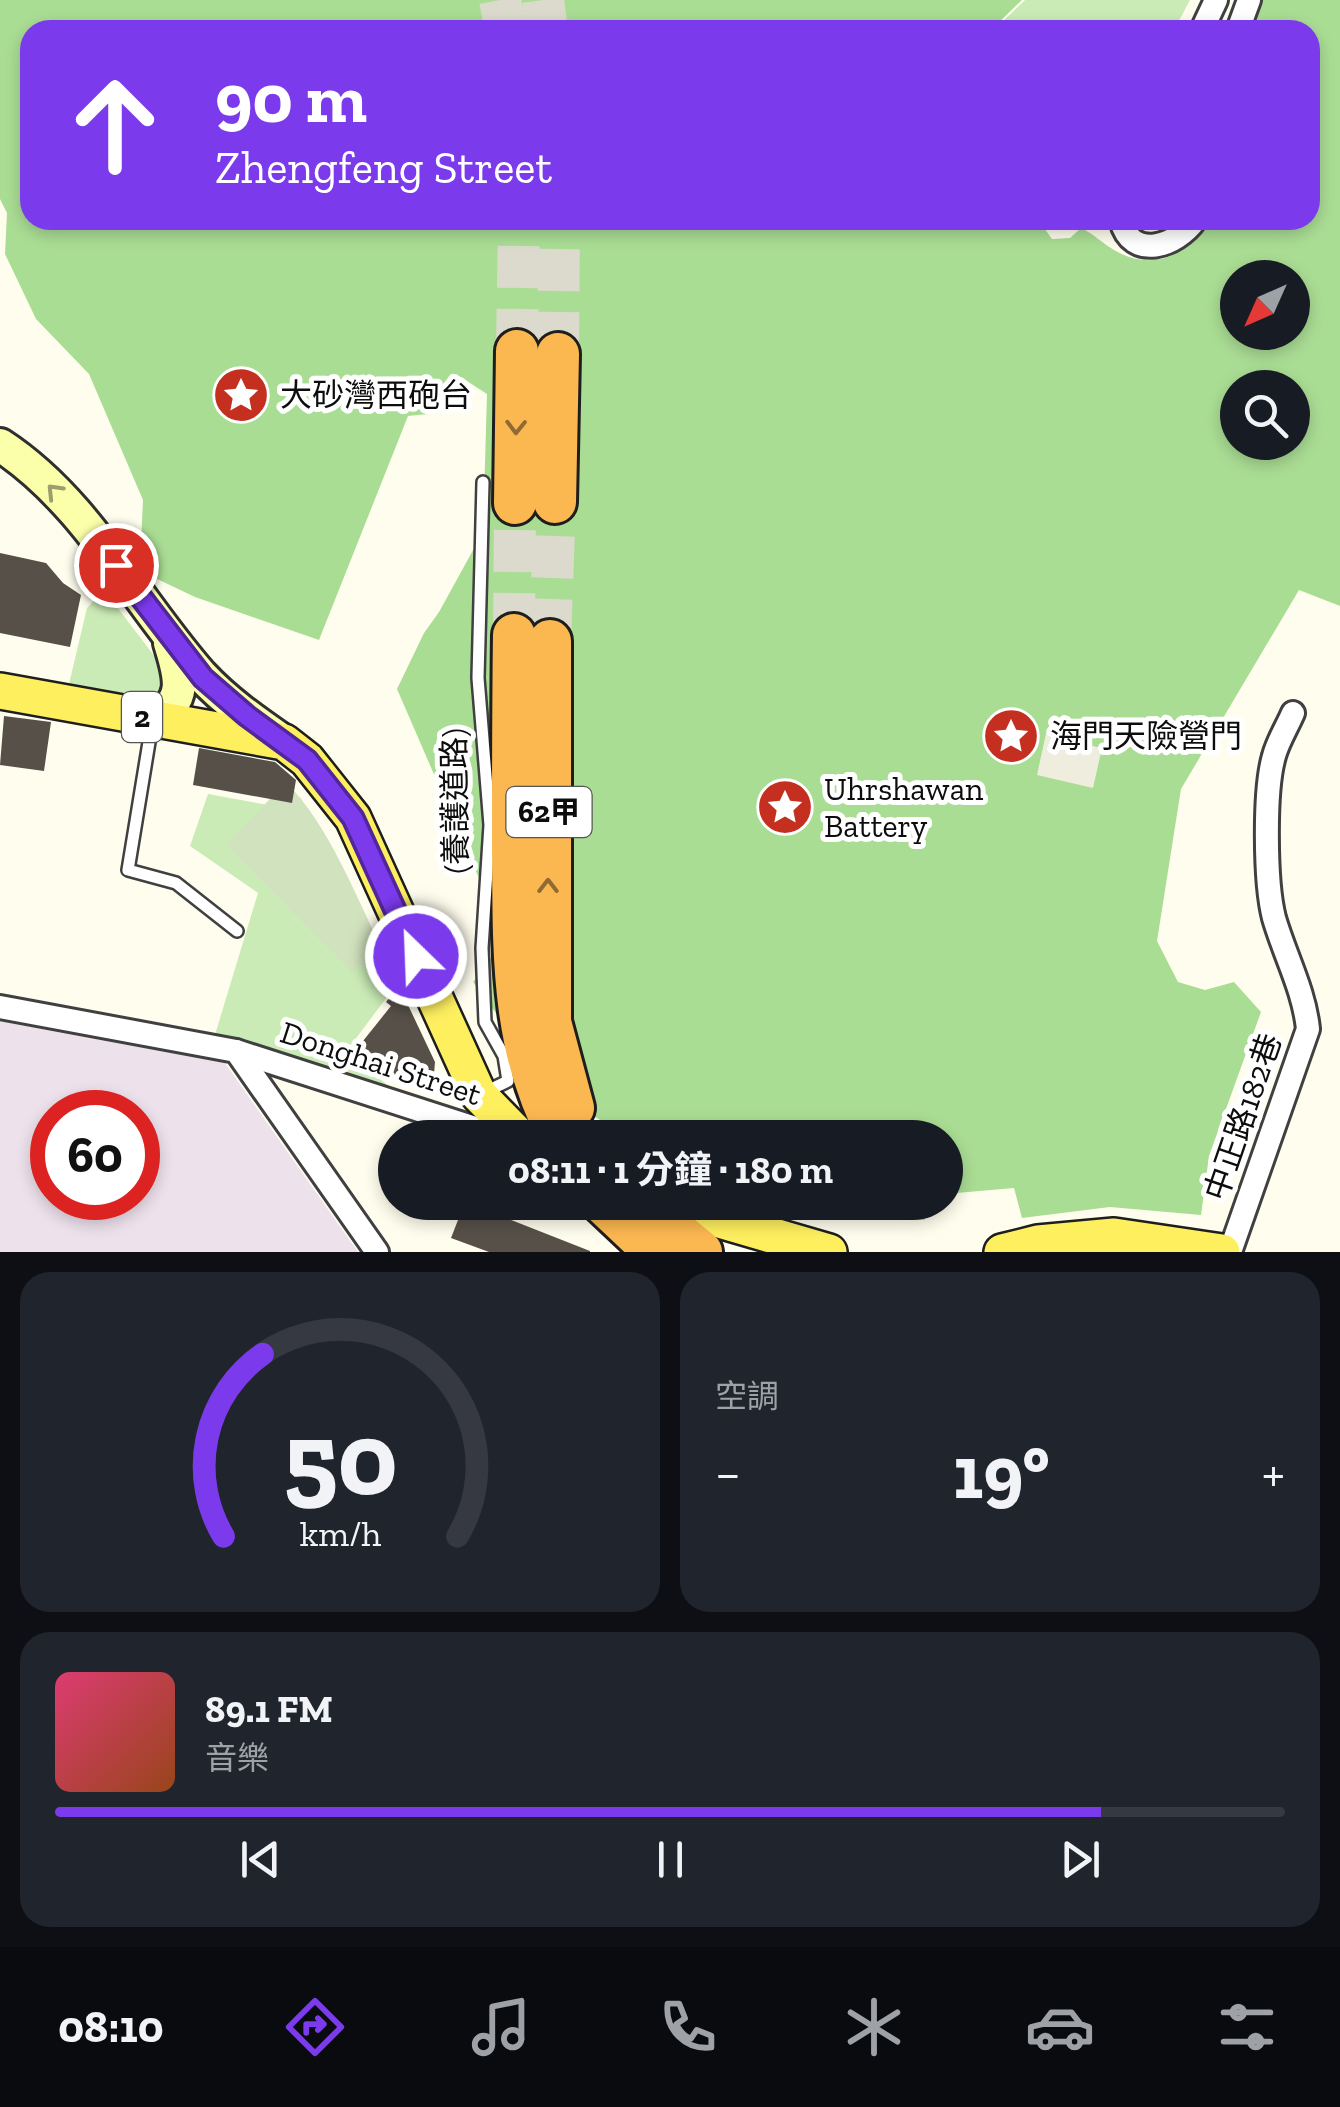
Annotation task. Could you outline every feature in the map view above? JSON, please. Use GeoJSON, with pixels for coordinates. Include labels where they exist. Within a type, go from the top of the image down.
{"type":"FeatureCollection","features":[{"type":"Feature","properties":{"kind":"highway"},"geometry":{"type":"LineString","coordinates":[[518,496],[538,352]]}},
{"type":"Feature","properties":{"kind":"highway","name":"62甲"},"geometry":{"type":"LineString","coordinates":[[532,638],[531,979],[522,1036],[532,1075],[552,1120]]}},
{"type":"Feature","properties":{"kind":"highway","name":"62甲"},"geometry":{"type":"LineString","coordinates":[[531,979],[550,1022],[577,1120]]}},
{"type":"Feature","properties":{"kind":"highway"},"geometry":{"type":"LineString","coordinates":[[621,1220],[654,1252]]}},
{"type":"Feature","properties":{"kind":"highway"},"geometry":{"type":"LineString","coordinates":[[677,1220],[705,1234]]}},
{"type":"Feature","properties":{"kind":"main road","name":"2"},"geometry":{"type":"LineString","coordinates":[[0,691],[284,742]]}},
{"type":"Feature","properties":{"kind":"main road"},"geometry":{"type":"LineString","coordinates":[[284,742],[307,760],[353,818],[479,1095],[503,1120]]}},
{"type":"Feature","properties":{"kind":"main road"},"geometry":{"type":"LineString","coordinates":[[705,1234],[765,1252]]}},
{"type":"Feature","properties":{"kind":"main road"},"geometry":{"type":"LineString","coordinates":[[705,1234],[829,1252]]}},
{"type":"Feature","properties":{"kind":"main road"},"geometry":{"type":"LineString","coordinates":[[1002,1252],[1038,1243],[1114,1236],[1222,1252]]}},
{"type":"Feature","properties":{"kind":"street"},"geometry":{"type":"LineString","coordinates":[[1126,230],[1129,237],[1158,247],[1186,230]]}},
{"type":"Feature","properties":{"kind":"street"},"geometry":{"type":"LineString","coordinates":[[0,444],[26,462],[69,507],[203,678],[284,742]]}},
{"type":"Feature","properties":{"kind":"street"},"geometry":{"type":"LineString","coordinates":[[153,720],[170,711],[179,694],[180,674],[167,633]]}},
{"type":"Feature","properties":{"kind":"street","name":"中正路182巷"},"geometry":{"type":"LineString","coordinates":[[1230,1252],[1308,1029],[1306,1005],[1274,916],[1266,846],[1273,758],[1293,713]]}},
{"type":"Feature","properties":{"kind":"street","name":"Donghai Street"},"geometry":{"type":"LineString","coordinates":[[0,1007],[236,1051],[451,1120]]}},
{"type":"Feature","properties":{"kind":"street","name":"Donghai Street"},"geometry":{"type":"LineString","coordinates":[[236,1051],[377,1252]]}},
{"type":"Feature","properties":{"kind":"street"},"geometry":{"type":"LineString","coordinates":[[286,1118],[285,1094],[298,1078],[310,1074]]}},
{"type":"Feature","properties":{"kind":"lane","name":"(養護道路)"},"geometry":{"type":"LineString","coordinates":[[479,1095],[508,1081],[504,1056],[484,1022],[482,948],[490,826],[478,678],[518,496]]}},
{"type":"Feature","properties":{"kind":"lane"},"geometry":{"type":"LineString","coordinates":[[153,720],[128,870],[176,882],[237,930]]}},
{"type":"Feature","properties":{"kind":"shaded area"},"geometry":{"type":"Polygon","coordinates":[[[1047,729],[1052,730],[1051,737],[1102,748],[1093,788],[1037,775],[1047,729]]]}},
{"type":"Feature","properties":{"kind":"shaded area"},"geometry":{"type":"Polygon","coordinates":[[[0,1021],[225,1063],[358,1252],[0,1252],[0,1021]]]}},
{"type":"Feature","properties":{"kind":"green space"},"geometry":{"type":"Polygon","coordinates":[[[0,0],[1022,0],[1001,20],[20,20],[20,230],[1046,230],[1052,239],[1070,238],[1085,230],[1128,257],[1155,260],[1179,252],[1200,230],[1320,230],[1320,20],[1252,20],[1260,0],[1340,0],[1340,606],[1299,590],[1181,789],[1157,941],[1178,982],[1205,990],[1234,982],[1261,1012],[1209,1156],[1201,1215],[1110,1207],[1022,1218],[1014,1188],[963,1192],[963,1120],[601,1120],[585,1109],[543,1071],[473,982],[505,938],[397,689],[424,633],[483,532],[487,394],[456,374],[438,413],[408,416],[319,640],[195,597],[153,577],[141,543],[143,500],[89,374],[36,319],[5,254],[7,213],[0,199],[0,0]]]}},
{"type":"Feature","properties":{"kind":"green space"},"geometry":{"type":"Polygon","coordinates":[[[1025,0],[1190,0],[1179,20],[1004,20],[1025,0]]]}},
{"type":"Feature","properties":{"kind":"green space"},"geometry":{"type":"Polygon","coordinates":[[[104,590],[165,670],[166,686],[151,699],[69,684],[87,608],[104,590]]]}},
{"type":"Feature","properties":{"kind":"green space"},"geometry":{"type":"Polygon","coordinates":[[[286,782],[328,839],[381,947],[352,972],[226,845],[286,782]]]}},
{"type":"Feature","properties":{"kind":"green space"},"geometry":{"type":"Polygon","coordinates":[[[208,794],[290,809],[300,797],[356,895],[396,985],[354,1041],[366,1065],[398,1093],[214,1038],[258,893],[190,846],[208,794]]]}},
{"type":"Feature","properties":{"kind":"building"},"geometry":{"type":"Polygon","coordinates":[[[0,553],[46,563],[63,583],[81,595],[70,647],[0,633],[0,553]]]}},
{"type":"Feature","properties":{"kind":"building"},"geometry":{"type":"Polygon","coordinates":[[[4,716],[51,722],[44,771],[0,765],[4,716]]]}},
{"type":"Feature","properties":{"kind":"building"},"geometry":{"type":"Polygon","coordinates":[[[199,748],[275,762],[296,780],[292,803],[193,785],[199,748]]]}},
{"type":"Feature","properties":{"kind":"building"},"geometry":{"type":"Polygon","coordinates":[[[399,986],[435,1062],[434,1074],[424,1084],[400,1079],[359,1046],[391,1006],[386,1002],[399,986]]]}},
{"type":"Feature","properties":{"kind":"building"},"geometry":{"type":"Polygon","coordinates":[[[458,1220],[511,1220],[590,1252],[489,1252],[451,1238],[458,1220]]]}},
{"type":"Feature","properties":{"kind":"tunnel"},"geometry":{"type":"LineString","coordinates":[[500,0],[504,20]]}},
{"type":"Feature","properties":{"kind":"tunnel"},"geometry":{"type":"LineString","coordinates":[[543,0],[546,20]]}},
{"type":"Feature","properties":{"kind":"tunnel"},"geometry":{"type":"LineString","coordinates":[[517,351],[519,230]]}},
{"type":"Feature","properties":{"kind":"tunnel"},"geometry":{"type":"LineString","coordinates":[[558,354],[559,230]]}},
{"type":"Feature","properties":{"kind":"tunnel"},"geometry":{"type":"LineString","coordinates":[[550,641],[555,502]]}},
{"type":"Feature","properties":{"kind":"tunnel"},"geometry":{"type":"LineString","coordinates":[[514,635],[515,503]]}},
{"type":"Feature","properties":{"kind":"place","name":"大砂灣西砲台"},"geometry":{"type":"Point","coordinates":[241,395]}},
{"type":"Feature","properties":{"kind":"place","name":"海門天險營門"},"geometry":{"type":"Point","coordinates":[1011,736]}},
{"type":"Feature","properties":{"kind":"place","name":"Uhrshawan Battery"},"geometry":{"type":"Point","coordinates":[785,807]}},
{"type":"Feature","properties":{"kind":"route"},"geometry":{"type":"LineString","coordinates":[[116,565],[203,678],[307,760],[342,803],[353,818],[416,956]]}}]}
